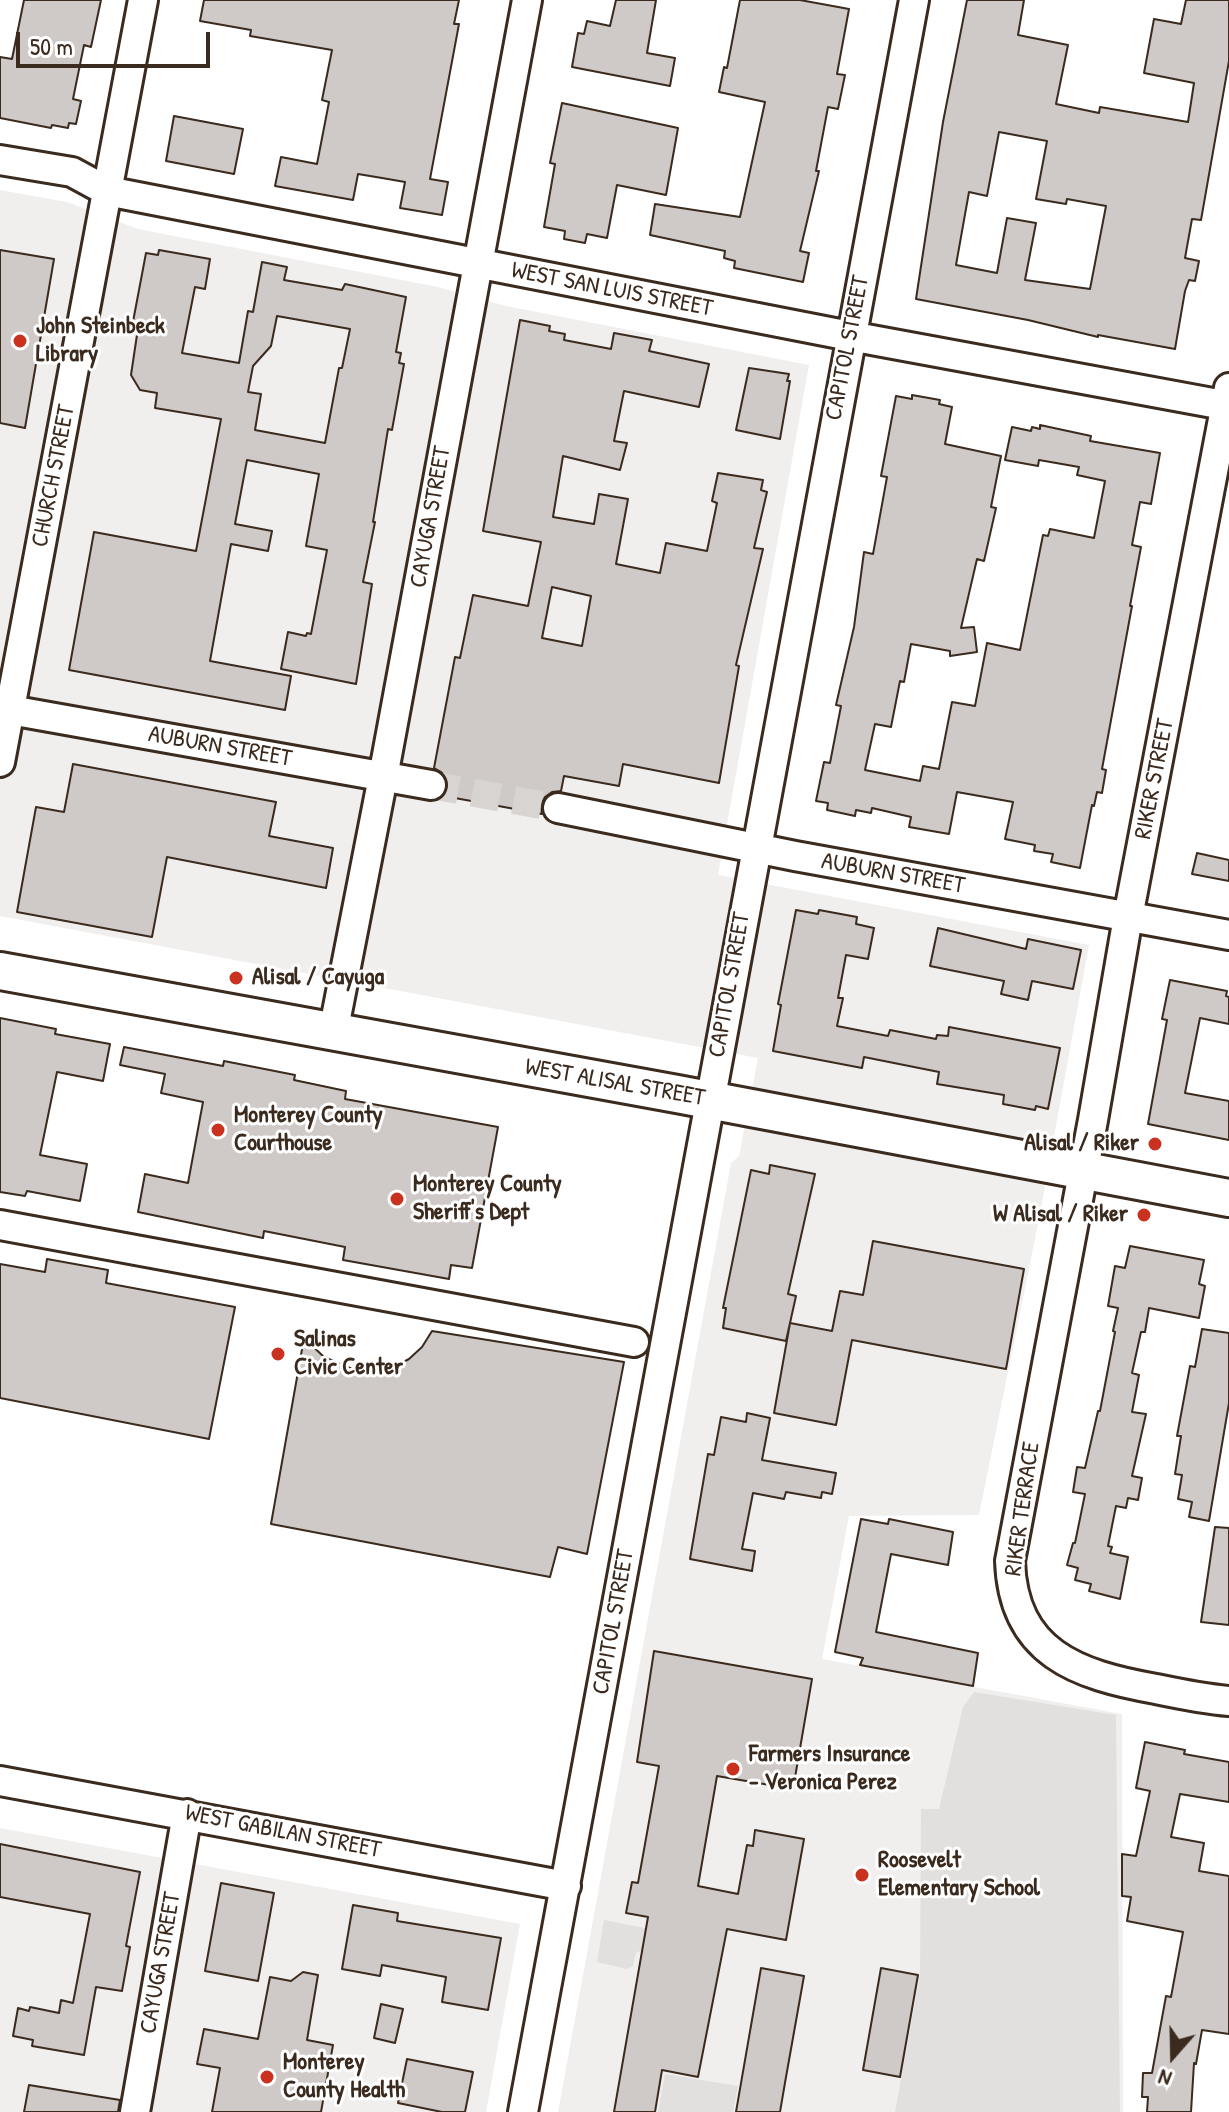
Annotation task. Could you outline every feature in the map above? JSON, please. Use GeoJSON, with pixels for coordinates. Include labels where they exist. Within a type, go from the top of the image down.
{"type":"FeatureCollection","features":[{"type":"Feature","properties":{"kind":"main road","name":"WEST ALISAL STREET"},"geometry":{"type":"LineString","coordinates":[[0,971],[1229,1198]]}},
{"type":"Feature","properties":{"kind":"street","name":"CHURCH STREET"},"geometry":{"type":"LineString","coordinates":[[0,762],[143,0]]}},
{"type":"Feature","properties":{"kind":"street","name":"CAYUGA STREET"},"geometry":{"type":"LineString","coordinates":[[333,1033],[527,0]]}},
{"type":"Feature","properties":{"kind":"street","name":"CAPITOL STREET"},"geometry":{"type":"LineString","coordinates":[[523,2112],[914,0]]}},
{"type":"Feature","properties":{"kind":"street","name":"WEST SAN LUIS STREET"},"geometry":{"type":"LineString","coordinates":[[0,160],[72,172],[107,191],[478,264],[850,336],[1228,400]]}},
{"type":"Feature","properties":{"kind":"street","name":"RIKER STREET"},"geometry":{"type":"LineString","coordinates":[[1083,1170],[1128,917],[1228,400]]}},
{"type":"Feature","properties":{"kind":"street","name":"AUBURN STREET"},"geometry":{"type":"LineString","coordinates":[[10,710],[431,785]]}},
{"type":"Feature","properties":{"kind":"street","name":"AUBURN STREET"},"geometry":{"type":"LineString","coordinates":[[558,808],[755,848],[1229,935]]}},
{"type":"Feature","properties":{"kind":"street","name":"RIKER TERRACE"},"geometry":{"type":"LineString","coordinates":[[1083,1170],[1010,1561],[1015,1602],[1022,1619],[1049,1650],[1089,1674],[1113,1682],[1229,1701]]}},
{"type":"Feature","properties":{"kind":"street"},"geometry":{"type":"LineString","coordinates":[[0,1225],[634,1342]]}},
{"type":"Feature","properties":{"kind":"street","name":"WEST GABILAN STREET"},"geometry":{"type":"LineString","coordinates":[[0,1781],[566,1886]]}},
{"type":"Feature","properties":{"kind":"street","name":"CAYUGA STREET"},"geometry":{"type":"LineString","coordinates":[[135,2112],[187,1814]]}},
{"type":"Feature","properties":{"kind":"shaded area"},"geometry":{"type":"Polygon","coordinates":[[[0,190],[67,202],[138,229],[438,287],[506,306],[809,365],[718,875],[1089,945],[1038,1224],[979,1515],[849,1516],[822,1659],[1122,1714],[1123,2112],[558,2112],[731,1163],[739,1156],[758,1058],[0,916],[0,190]]]}},
{"type":"Feature","properties":{"kind":"shaded area"},"geometry":{"type":"Polygon","coordinates":[[[974,1692],[1116,1715],[1120,2112],[895,2112],[920,1975],[921,1809],[939,1809],[963,1707],[974,1692]]]}},
{"type":"Feature","properties":{"kind":"shaded area"},"geometry":{"type":"Polygon","coordinates":[[[0,1828],[520,1924],[486,2112],[0,2112],[0,1828]]]}},
{"type":"Feature","properties":{"kind":"shaded area"},"geometry":{"type":"Polygon","coordinates":[[[604,1920],[650,1929],[644,1949],[636,1953],[633,1966],[627,1969],[597,1962],[604,1920]]]}},
{"type":"Feature","properties":{"kind":"shaded area"},"geometry":{"type":"Polygon","coordinates":[[[665,2074],[738,2086],[733,2112],[658,2112],[665,2074]]]}},
{"type":"Feature","properties":{"kind":"building"},"geometry":{"type":"Polygon","coordinates":[[[24,0],[101,0],[91,47],[84,45],[73,99],[81,101],[76,124],[69,123],[68,128],[52,125],[51,128],[0,118],[0,57],[12,59],[24,0]]]}},
{"type":"Feature","properties":{"kind":"building"},"geometry":{"type":"Polygon","coordinates":[[[204,0],[459,0],[454,24],[459,24],[430,179],[448,182],[442,215],[400,208],[405,182],[382,178],[358,174],[353,200],[275,186],[281,157],[317,164],[329,102],[322,100],[332,50],[250,36],[251,30],[200,21],[204,0]]]}},
{"type":"Feature","properties":{"kind":"building"},"geometry":{"type":"Polygon","coordinates":[[[616,0],[656,0],[647,53],[675,58],[670,86],[572,67],[578,33],[584,34],[587,21],[610,26],[616,0]]]}},
{"type":"Feature","properties":{"kind":"building"},"geometry":{"type":"Polygon","coordinates":[[[740,0],[800,0],[849,9],[837,74],[845,75],[838,109],[828,107],[816,171],[819,171],[800,251],[809,253],[803,282],[734,268],[735,261],[724,258],[725,251],[650,235],[655,204],[740,217],[765,102],[719,92],[724,67],[727,68],[740,0]]]}},
{"type":"Feature","properties":{"kind":"building"},"geometry":{"type":"Polygon","coordinates":[[[967,0],[1024,0],[1018,35],[1068,45],[1056,104],[1099,113],[1100,107],[1188,122],[1194,83],[1144,73],[1154,19],[1181,24],[1186,0],[1229,0],[1229,61],[1201,220],[1192,219],[1185,258],[1199,261],[1195,281],[1189,280],[1185,291],[1175,349],[1098,337],[916,299],[943,122],[967,0]],[[999,132],[987,196],[969,192],[956,265],[997,273],[1007,218],[1036,223],[1025,280],[1090,289],[1106,206],[1067,199],[1066,204],[1036,199],[1047,141],[999,132]]]}},
{"type":"Feature","properties":{"kind":"building"},"geometry":{"type":"Polygon","coordinates":[[[562,103],[678,128],[666,195],[617,185],[607,238],[587,234],[585,243],[564,239],[565,231],[544,227],[555,164],[550,163],[562,103]]]}},
{"type":"Feature","properties":{"kind":"building"},"geometry":{"type":"Polygon","coordinates":[[[174,116],[243,129],[234,174],[166,161],[174,116]]]}},
{"type":"Feature","properties":{"kind":"building","name":"John Steinbeck Library"},"geometry":{"type":"Polygon","coordinates":[[[0,250],[54,259],[25,428],[0,423],[0,250]]]}},
{"type":"Feature","properties":{"kind":"building"},"geometry":{"type":"Polygon","coordinates":[[[159,250],[210,259],[205,289],[195,287],[182,353],[239,363],[248,311],[253,312],[262,262],[287,267],[284,280],[342,290],[345,284],[406,297],[396,352],[401,353],[399,363],[404,364],[392,430],[388,429],[363,582],[372,584],[356,684],[281,669],[288,632],[306,636],[307,633],[311,634],[327,550],[306,546],[319,474],[247,460],[235,524],[272,531],[268,551],[231,544],[210,661],[291,676],[285,710],[69,670],[94,532],[196,551],[221,419],[155,408],[157,393],[140,390],[131,375],[138,328],[132,327],[146,253],[158,255],[159,250]],[[277,316],[271,346],[253,366],[248,392],[261,394],[255,430],[325,443],[350,329],[277,316]]]}},
{"type":"Feature","properties":{"kind":"building"},"geometry":{"type":"Polygon","coordinates":[[[520,320],[550,326],[549,331],[565,334],[564,340],[611,349],[614,333],[652,340],[649,351],[709,364],[699,407],[624,391],[614,441],[627,443],[620,470],[563,456],[553,517],[594,524],[599,494],[628,499],[616,564],[660,573],[666,543],[707,551],[717,503],[712,501],[718,473],[763,480],[761,490],[767,492],[754,548],[763,549],[736,665],[739,666],[719,783],[623,764],[619,786],[564,776],[561,791],[545,797],[541,805],[542,814],[444,796],[447,779],[434,768],[455,657],[460,658],[473,595],[528,606],[541,542],[483,531],[520,320]],[[552,587],[542,638],[582,646],[591,596],[552,587]]]}},
{"type":"Feature","properties":{"kind":"building"},"geometry":{"type":"Polygon","coordinates":[[[749,368],[789,374],[780,439],[736,430],[749,368]]]}},
{"type":"Feature","properties":{"kind":"building"},"geometry":{"type":"Polygon","coordinates":[[[912,395],[940,400],[939,404],[952,407],[945,444],[1001,456],[991,507],[996,508],[984,561],[977,559],[961,628],[974,627],[977,652],[950,656],[950,651],[911,644],[891,727],[875,724],[865,770],[920,781],[923,766],[939,769],[952,702],[975,706],[987,643],[1020,650],[1043,535],[1048,536],[1050,529],[1094,538],[1105,481],[1077,475],[1079,467],[1039,460],[1038,466],[1005,460],[1012,427],[1031,431],[1032,427],[1040,429],[1040,425],[1091,436],[1090,441],[1160,453],[1151,504],[1140,502],[1132,545],[1141,547],[1102,769],[1106,770],[1102,793],[1097,792],[1092,805],[1080,868],[1051,862],[1053,854],[1034,851],[1035,845],[1005,839],[1013,802],[957,792],[949,834],[909,827],[911,817],[872,808],[871,813],[856,810],[855,816],[827,810],[828,803],[816,801],[824,762],[830,763],[841,706],[836,705],[854,627],[864,552],[873,554],[887,477],[881,476],[896,396],[912,399],[912,395]]]}},
{"type":"Feature","properties":{"kind":"building"},"geometry":{"type":"Polygon","coordinates":[[[73,764],[276,802],[269,836],[333,848],[326,888],[167,857],[152,937],[17,912],[36,807],[64,812],[73,764]]]}},
{"type":"Feature","properties":{"kind":"building"},"geometry":{"type":"Polygon","coordinates":[[[1197,853],[1229,860],[1229,881],[1192,874],[1197,853]]]}},
{"type":"Feature","properties":{"kind":"building"},"geometry":{"type":"Polygon","coordinates":[[[796,910],[818,914],[819,910],[857,917],[856,924],[874,928],[868,959],[846,955],[838,998],[843,998],[837,1026],[888,1036],[890,1030],[936,1039],[937,1035],[948,1036],[949,1027],[1060,1048],[1048,1109],[1036,1106],[1035,1110],[1003,1104],[1004,1095],[937,1084],[939,1072],[864,1057],[862,1068],[773,1051],[781,1005],[778,1004],[796,910]]]}},
{"type":"Feature","properties":{"kind":"building"},"geometry":{"type":"Polygon","coordinates":[[[938,928],[1026,949],[1028,939],[1081,950],[1073,989],[1032,981],[1028,1000],[1001,994],[1004,981],[930,966],[938,928]]]}},
{"type":"Feature","properties":{"kind":"building"},"geometry":{"type":"Polygon","coordinates":[[[1170,980],[1227,991],[1229,1024],[1200,1018],[1185,1093],[1229,1101],[1229,1140],[1148,1124],[1167,1020],[1162,1019],[1170,980]]]}},
{"type":"Feature","properties":{"kind":"building"},"geometry":{"type":"Polygon","coordinates":[[[0,1018],[56,1029],[55,1034],[110,1044],[103,1081],[57,1072],[40,1155],[87,1164],[80,1201],[27,1191],[25,1196],[0,1192],[0,1018]]]}},
{"type":"Feature","properties":{"kind":"building"},"geometry":{"type":"Polygon","coordinates":[[[124,1047],[223,1066],[224,1061],[295,1075],[294,1080],[346,1091],[345,1099],[498,1127],[472,1268],[451,1265],[449,1279],[343,1260],[345,1247],[264,1231],[263,1238],[138,1212],[145,1174],[188,1183],[203,1102],[161,1093],[165,1074],[120,1065],[124,1047]]]}},
{"type":"Feature","properties":{"kind":"building"},"geometry":{"type":"Polygon","coordinates":[[[770,1165],[815,1174],[788,1294],[796,1296],[786,1341],[723,1328],[726,1308],[723,1308],[751,1170],[769,1174],[770,1165]]]}},
{"type":"Feature","properties":{"kind":"building"},"geometry":{"type":"Polygon","coordinates":[[[873,1241],[1024,1269],[1006,1369],[852,1340],[836,1425],[774,1413],[790,1323],[832,1331],[840,1291],[863,1295],[873,1241]]]}},
{"type":"Feature","properties":{"kind":"building"},"geometry":{"type":"Polygon","coordinates":[[[1130,1246],[1204,1260],[1199,1284],[1205,1286],[1199,1318],[1149,1308],[1145,1332],[1141,1332],[1132,1373],[1139,1375],[1132,1412],[1146,1414],[1132,1476],[1142,1478],[1138,1500],[1128,1498],[1126,1508],[1116,1506],[1108,1546],[1112,1547],[1110,1553],[1128,1557],[1120,1599],[1089,1591],[1091,1584],[1075,1580],[1078,1568],[1067,1565],[1085,1494],[1073,1492],[1077,1467],[1085,1468],[1115,1332],[1118,1308],[1108,1306],[1115,1266],[1125,1268],[1130,1246]]]}},
{"type":"Feature","properties":{"kind":"building"},"geometry":{"type":"Polygon","coordinates":[[[47,1259],[108,1270],[106,1283],[235,1307],[209,1439],[0,1398],[0,1264],[45,1272],[47,1259]]]}},
{"type":"Feature","properties":{"kind":"building"},"geometry":{"type":"Polygon","coordinates":[[[1202,1329],[1229,1333],[1229,1403],[1209,1521],[1189,1517],[1192,1502],[1178,1499],[1182,1475],[1175,1474],[1181,1436],[1177,1436],[1190,1366],[1195,1367],[1202,1329]]]}},
{"type":"Feature","properties":{"kind":"building"},"geometry":{"type":"Polygon","coordinates":[[[432,1331],[624,1362],[587,1554],[558,1547],[550,1577],[271,1524],[304,1338],[324,1357],[355,1370],[373,1372],[390,1369],[409,1359],[422,1347],[432,1331]]]}},
{"type":"Feature","properties":{"kind":"building"},"geometry":{"type":"Polygon","coordinates":[[[747,1413],[770,1418],[762,1460],[836,1473],[832,1494],[822,1492],[821,1498],[786,1492],[784,1499],[753,1493],[742,1549],[755,1551],[752,1571],[690,1559],[708,1454],[714,1455],[721,1417],[746,1422],[747,1413]]]}},
{"type":"Feature","properties":{"kind":"building"},"geometry":{"type":"Polygon","coordinates":[[[861,1519],[888,1524],[889,1519],[953,1532],[948,1565],[891,1554],[876,1632],[978,1653],[973,1686],[860,1665],[863,1658],[835,1652],[861,1519]]]}},
{"type":"Feature","properties":{"kind":"building"},"geometry":{"type":"Polygon","coordinates":[[[1215,1527],[1229,1528],[1229,1625],[1201,1622],[1215,1527]]]}},
{"type":"Feature","properties":{"kind":"building"},"geometry":{"type":"Polygon","coordinates":[[[654,1651],[812,1679],[793,1789],[717,1776],[698,1886],[738,1894],[747,1845],[753,1846],[755,1830],[804,1839],[786,1940],[727,1929],[698,2077],[662,2070],[655,2112],[614,2112],[648,1917],[626,1913],[632,1882],[638,1883],[659,1766],[637,1762],[654,1651]]]}},
{"type":"Feature","properties":{"kind":"building"},"geometry":{"type":"Polygon","coordinates":[[[1145,1742],[1185,1750],[1184,1754],[1229,1762],[1229,1802],[1180,1794],[1171,1837],[1204,1843],[1199,1871],[1229,1876],[1229,2034],[1202,2030],[1194,2063],[1191,2112],[1147,2112],[1148,2097],[1142,2097],[1143,2073],[1152,2073],[1166,1996],[1171,1997],[1183,1932],[1127,1921],[1131,1897],[1122,1896],[1122,1854],[1136,1856],[1150,1791],[1136,1788],[1145,1742]]]}},
{"type":"Feature","properties":{"kind":"building"},"geometry":{"type":"Polygon","coordinates":[[[0,1844],[140,1872],[126,1946],[130,1947],[122,1991],[96,1987],[84,2055],[32,2046],[33,2040],[13,2036],[18,2008],[29,2011],[30,2007],[59,2013],[61,2000],[73,2003],[90,1914],[0,1897],[0,1844]]]}},
{"type":"Feature","properties":{"kind":"building"},"geometry":{"type":"Polygon","coordinates":[[[221,1883],[274,1893],[258,1981],[205,1971],[221,1883]]]}},
{"type":"Feature","properties":{"kind":"building"},"geometry":{"type":"Polygon","coordinates":[[[353,1905],[398,1913],[397,1921],[501,1938],[488,2010],[442,2002],[446,1977],[382,1965],[380,1976],[342,1969],[353,1905]]]}},
{"type":"Feature","properties":{"kind":"building"},"geometry":{"type":"Polygon","coordinates":[[[761,1968],[804,1976],[780,2112],[736,2112],[761,1968]]]}},
{"type":"Feature","properties":{"kind":"building"},"geometry":{"type":"Polygon","coordinates":[[[881,1968],[918,1975],[900,2077],[863,2070],[881,1968]]]}},
{"type":"Feature","properties":{"kind":"building"},"geometry":{"type":"Polygon","coordinates":[[[303,1972],[318,1975],[307,2040],[333,2045],[321,2112],[212,2112],[220,2068],[197,2064],[204,2029],[258,2039],[270,1977],[291,1981],[303,1972]]]}},
{"type":"Feature","properties":{"kind":"building"},"geometry":{"type":"Polygon","coordinates":[[[381,2004],[403,2009],[395,2043],[374,2038],[381,2004]]]}},
{"type":"Feature","properties":{"kind":"building"},"geometry":{"type":"Polygon","coordinates":[[[407,2059],[473,2072],[465,2112],[442,2112],[398,2103],[407,2059]]]}},
{"type":"Feature","properties":{"kind":"building"},"geometry":{"type":"Polygon","coordinates":[[[29,2085],[120,2100],[118,2112],[24,2112],[29,2085]]]}},
{"type":"Feature","properties":{"kind":"tunnel"},"geometry":{"type":"LineString","coordinates":[[431,785],[558,808]]}},
{"type":"Feature","properties":{"kind":"place","name":"John Steinbeck Library"},"geometry":{"type":"Point","coordinates":[20,341]}},
{"type":"Feature","properties":{"kind":"place","name":"Alisal / Cayuga"},"geometry":{"type":"Point","coordinates":[236,978]}},
{"type":"Feature","properties":{"kind":"place","name":"Monterey County Courthouse"},"geometry":{"type":"Point","coordinates":[218,1130]}},
{"type":"Feature","properties":{"kind":"place","name":"Alisal / Riker"},"geometry":{"type":"Point","coordinates":[1155,1144]}},
{"type":"Feature","properties":{"kind":"place","name":"Monterey County Sheriff's Dept"},"geometry":{"type":"Point","coordinates":[397,1199]}},
{"type":"Feature","properties":{"kind":"place","name":"W Alisal / Riker"},"geometry":{"type":"Point","coordinates":[1144,1215]}},
{"type":"Feature","properties":{"kind":"place","name":"Salinas Civic Center"},"geometry":{"type":"Point","coordinates":[278,1354]}},
{"type":"Feature","properties":{"kind":"place","name":"Farmers Insurance - Veronica Perez"},"geometry":{"type":"Point","coordinates":[733,1769]}},
{"type":"Feature","properties":{"kind":"place","name":"Roosevelt Elementary School"},"geometry":{"type":"Point","coordinates":[862,1875]}},
{"type":"Feature","properties":{"kind":"place","name":"Monterey County Health"},"geometry":{"type":"Point","coordinates":[267,2077]}}]}
